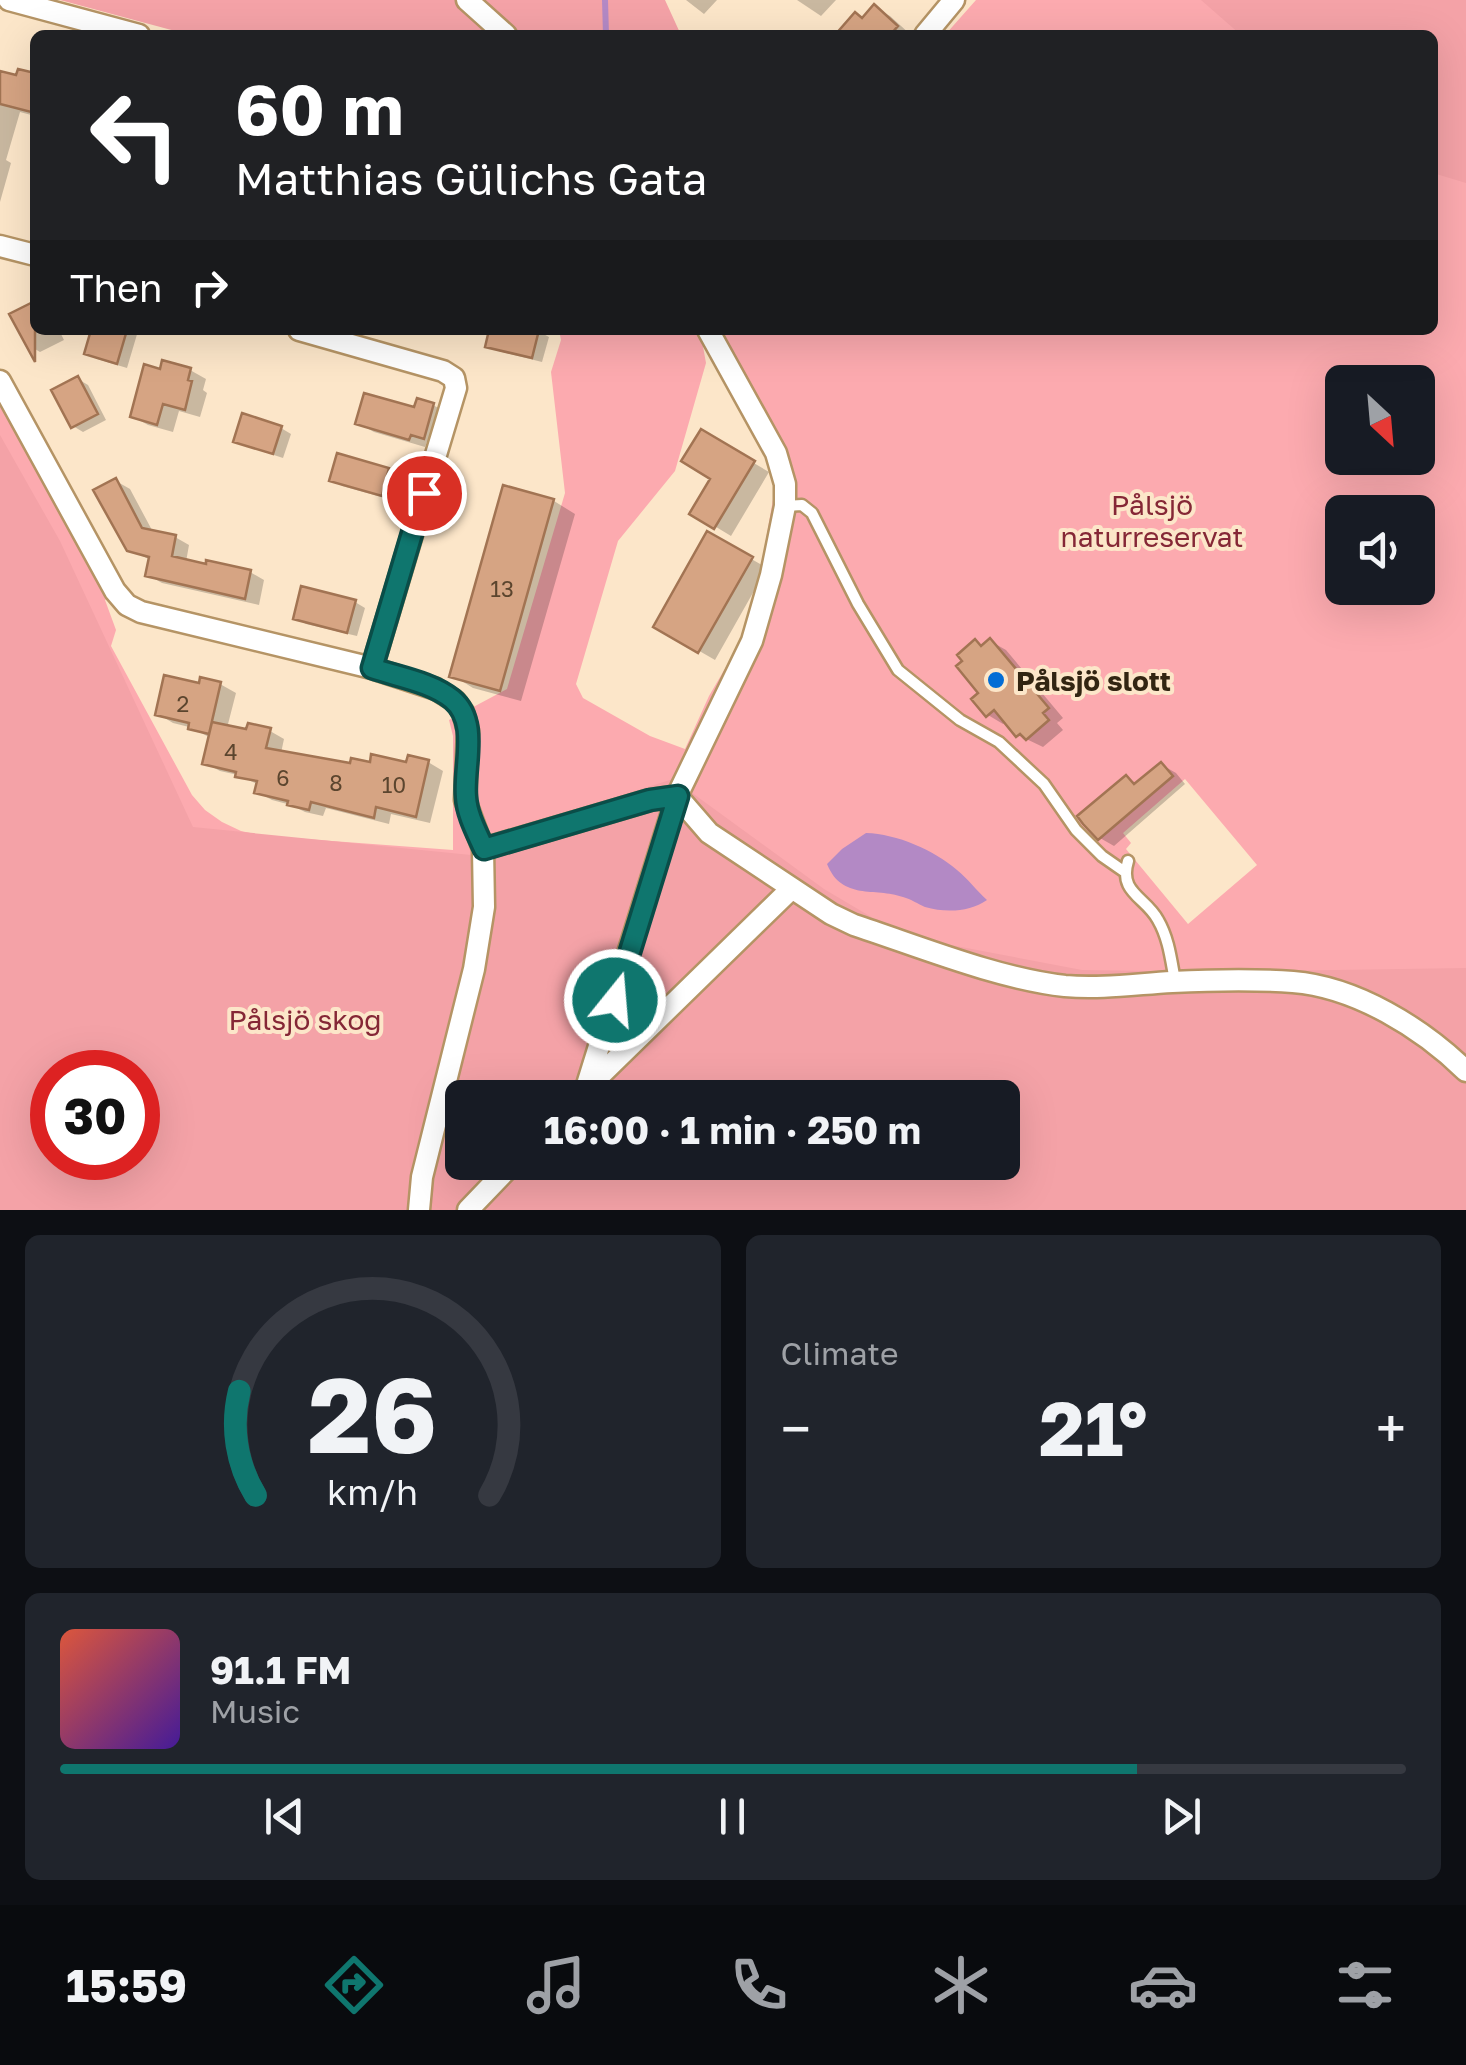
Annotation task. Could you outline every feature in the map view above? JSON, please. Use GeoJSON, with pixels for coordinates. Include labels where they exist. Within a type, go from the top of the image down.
{"type":"FeatureCollection","features":[{"type":"Feature","properties":{"kind":"street"},"geometry":{"type":"LineString","coordinates":[[9,0],[120,30]]}},
{"type":"Feature","properties":{"kind":"street"},"geometry":{"type":"LineString","coordinates":[[468,0],[501,30]]}},
{"type":"Feature","properties":{"kind":"street"},"geometry":{"type":"LineString","coordinates":[[928,30],[954,0]]}},
{"type":"Feature","properties":{"kind":"street"},"geometry":{"type":"LineString","coordinates":[[0,246],[30,255]]}},
{"type":"Feature","properties":{"kind":"street"},"geometry":{"type":"LineString","coordinates":[[317,335],[443,371],[454,378],[456,388],[372,668]]}},
{"type":"Feature","properties":{"kind":"street"},"geometry":{"type":"LineString","coordinates":[[586,1080],[678,796],[752,641],[785,506],[776,453],[711,335]]}},
{"type":"Feature","properties":{"kind":"street"},"geometry":{"type":"LineString","coordinates":[[0,381],[126,605],[140,612],[372,668],[436,689],[455,701],[462,712],[468,731],[466,800],[484,849],[484,907],[474,969],[422,1177],[419,1210]]}},
{"type":"Feature","properties":{"kind":"street"},"geometry":{"type":"LineString","coordinates":[[484,849],[650,800],[678,796]]}},
{"type":"Feature","properties":{"kind":"street"},"geometry":{"type":"LineString","coordinates":[[678,796],[709,833],[831,914],[854,925],[999,972],[1064,986],[1296,982],[1348,994],[1428,1038],[1466,1071]]}},
{"type":"Feature","properties":{"kind":"street"},"geometry":{"type":"LineString","coordinates":[[595,1080],[791,888]]}},
{"type":"Feature","properties":{"kind":"street"},"geometry":{"type":"LineString","coordinates":[[468,1210],[497,1180]]}},
{"type":"Feature","properties":{"kind":"lane"},"geometry":{"type":"LineString","coordinates":[[785,506],[802,505],[812,513],[858,604],[898,670],[960,720],[999,742],[1044,784],[1076,830],[1102,856],[1127,867],[1128,885],[1156,915],[1168,940],[1175,982]]}},
{"type":"Feature","properties":{"kind":"green space"},"geometry":{"type":"Polygon","coordinates":[[[60,0],[665,0],[679,30],[171,30],[60,0]]]}},
{"type":"Feature","properties":{"kind":"green space","name":"Pålsjö naturreservat"},"geometry":{"type":"Polygon","coordinates":[[[976,0],[1466,0],[1466,1210],[0,1210],[0,395],[108,597],[105,600],[116,630],[111,646],[192,795],[205,810],[241,831],[453,850],[453,736],[449,720],[507,689],[565,493],[551,372],[560,335],[701,335],[706,363],[675,471],[618,541],[576,684],[583,698],[650,736],[685,749],[709,696],[751,624],[777,477],[718,335],[1438,335],[1438,30],[949,30],[976,0]],[[1185,779],[1123,833],[1131,843],[1126,849],[1188,924],[1257,865],[1185,779]]]}},
{"type":"Feature","properties":{"kind":"green space"},"geometry":{"type":"Polygon","coordinates":[[[1201,0],[1466,0],[1466,183],[1438,175],[1438,30],[1235,30],[1201,0]]]}},
{"type":"Feature","properties":{"kind":"green space","name":"Pålsjö skog"},"geometry":{"type":"Polygon","coordinates":[[[0,435],[60,541],[193,827],[471,855],[486,838],[673,779],[824,889],[878,921],[940,943],[1082,970],[1466,968],[1466,1210],[0,1210],[0,435]]]}},
{"type":"Feature","properties":{"kind":"shaded area"},"geometry":{"type":"Polygon","coordinates":[[[866,833],[915,844],[937,856],[987,900],[965,909],[941,910],[892,894],[850,888],[833,876],[827,864],[866,833]]]}},
{"type":"Feature","properties":{"kind":"building"},"geometry":{"type":"Polygon","coordinates":[[[874,4],[898,26],[894,30],[839,30],[855,12],[862,18],[874,4]]]}},
{"type":"Feature","properties":{"kind":"building"},"geometry":{"type":"Polygon","coordinates":[[[18,69],[30,72],[30,112],[0,104],[0,71],[16,75],[18,69]]]}},
{"type":"Feature","properties":{"kind":"building"},"geometry":{"type":"Polygon","coordinates":[[[30,304],[35,362],[9,314],[30,304]]]}},
{"type":"Feature","properties":{"kind":"building"},"geometry":{"type":"Polygon","coordinates":[[[90,335],[126,335],[117,364],[84,354],[90,335]]]}},
{"type":"Feature","properties":{"kind":"building"},"geometry":{"type":"Polygon","coordinates":[[[488,335],[538,335],[532,358],[485,347],[488,335]]]}},
{"type":"Feature","properties":{"kind":"building"},"geometry":{"type":"Polygon","coordinates":[[[162,360],[191,368],[185,410],[163,404],[157,425],[130,417],[144,364],[160,369],[162,360]]]}},
{"type":"Feature","properties":{"kind":"building"},"geometry":{"type":"Polygon","coordinates":[[[78,376],[98,414],[71,428],[51,390],[78,376]]]}},
{"type":"Feature","properties":{"kind":"building"},"geometry":{"type":"Polygon","coordinates":[[[364,393],[414,407],[417,398],[434,403],[424,439],[411,435],[409,440],[355,424],[364,393]]]}},
{"type":"Feature","properties":{"kind":"building"},"geometry":{"type":"Polygon","coordinates":[[[242,413],[282,426],[273,454],[233,442],[242,413]]]}},
{"type":"Feature","properties":{"kind":"building"},"geometry":{"type":"Polygon","coordinates":[[[701,429],[755,461],[714,529],[689,514],[710,479],[681,461],[701,429]]]}},
{"type":"Feature","properties":{"kind":"building"},"geometry":{"type":"Polygon","coordinates":[[[337,453],[389,468],[382,496],[329,481],[337,453]]]}},
{"type":"Feature","properties":{"kind":"building"},"geometry":{"type":"Polygon","coordinates":[[[116,478],[142,528],[176,535],[172,556],[251,570],[245,599],[145,576],[149,557],[127,551],[93,490],[116,478]]]}},
{"type":"Feature","properties":{"kind":"building"},"geometry":{"type":"Polygon","coordinates":[[[503,485],[554,499],[500,691],[449,677],[503,485]]]}},
{"type":"Feature","properties":{"kind":"building"},"geometry":{"type":"Polygon","coordinates":[[[707,531],[753,557],[698,653],[653,627],[707,531]]]}},
{"type":"Feature","properties":{"kind":"building"},"geometry":{"type":"Polygon","coordinates":[[[301,586],[356,600],[347,633],[293,619],[301,586]]]}},
{"type":"Feature","properties":{"kind":"building","name":"Pålsjö slott"},"geometry":{"type":"Polygon","coordinates":[[[990,638],[1049,708],[1043,713],[1049,720],[1026,740],[1020,734],[1016,737],[994,710],[986,717],[971,699],[978,693],[956,666],[962,661],[957,655],[975,639],[981,646],[990,638]]]}},
{"type":"Feature","properties":{"kind":"building"},"geometry":{"type":"Polygon","coordinates":[[[164,675],[199,683],[200,677],[221,682],[209,734],[188,729],[189,723],[155,715],[164,675]]]}},
{"type":"Feature","properties":{"kind":"building"},"geometry":{"type":"Polygon","coordinates":[[[212,722],[246,729],[248,723],[271,728],[266,748],[350,763],[351,758],[370,762],[371,754],[406,762],[408,755],[429,760],[416,817],[376,807],[374,818],[311,802],[309,810],[254,793],[257,781],[202,764],[212,722]]]}},
{"type":"Feature","properties":{"kind":"building"},"geometry":{"type":"Polygon","coordinates":[[[1161,762],[1173,776],[1098,840],[1077,816],[1126,775],[1134,784],[1161,762]]]}},
{"type":"Feature","properties":{"kind":"waterway"},"geometry":{"type":"LineString","coordinates":[[605,0],[606,30]]}},
{"type":"Feature","properties":{"kind":"place","name":"Pålsjö slott"},"geometry":{"type":"Point","coordinates":[996,680]}},
{"type":"Feature","properties":{"kind":"route"},"geometry":{"type":"LineString","coordinates":[[424,493],[372,668],[436,689],[455,701],[462,712],[468,731],[466,800],[484,849],[650,800],[678,796],[615,1000]]}}]}
